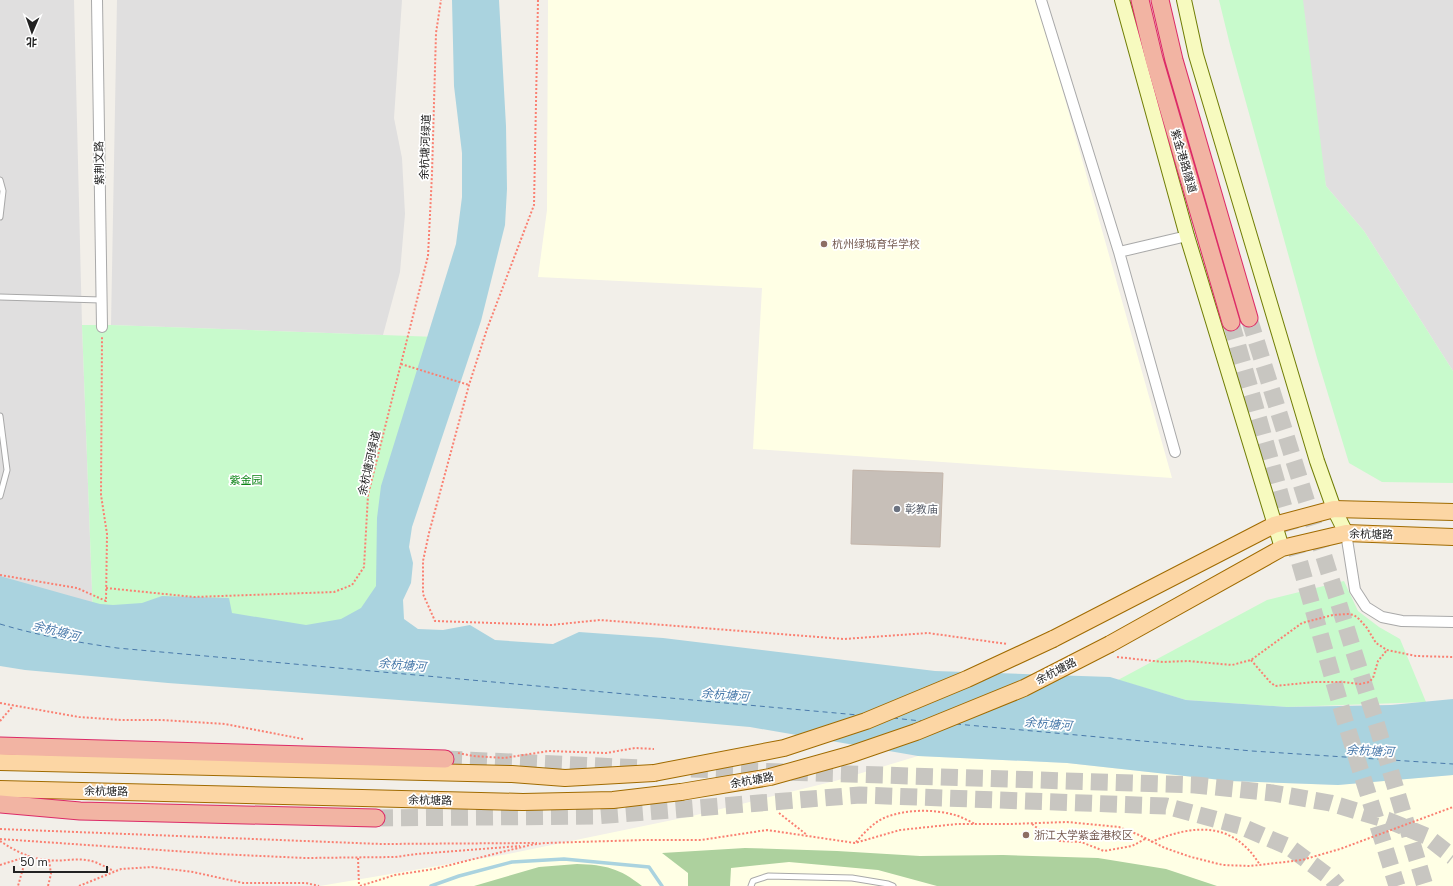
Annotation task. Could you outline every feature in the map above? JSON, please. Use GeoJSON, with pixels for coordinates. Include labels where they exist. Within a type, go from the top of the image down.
{"type":"FeatureCollection","features":[{"type":"Feature","properties":{"kind":"highway","name":"紫金港路隧道"},"geometry":{"type":"LineString","coordinates":[[1140,0],[1154,59],[1231,322]]}},
{"type":"Feature","properties":{"kind":"highway","name":"紫金港路隧道"},"geometry":{"type":"LineString","coordinates":[[1161,2],[1174,60],[1249,318]]}},
{"type":"Feature","properties":{"kind":"highway"},"geometry":{"type":"LineString","coordinates":[[0,746],[451,756]]}},
{"type":"Feature","properties":{"kind":"highway"},"geometry":{"type":"LineString","coordinates":[[0,804],[80,810],[376,818]]}},
{"type":"Feature","properties":{"kind":"main road"},"geometry":{"type":"LineString","coordinates":[[1122,0],[1186,236],[1282,548]]}},
{"type":"Feature","properties":{"kind":"main road"},"geometry":{"type":"LineString","coordinates":[[1184,0],[1196,54],[1317,461],[1334,509],[1346,533]]}},
{"type":"Feature","properties":{"kind":"main road"},"geometry":{"type":"LineString","coordinates":[[0,762],[512,774],[564,778],[654,773],[784,748],[866,721],[967,679],[1053,639],[1274,525],[1334,509],[1453,512]]}},
{"type":"Feature","properties":{"kind":"main road","name":"余杭塘路"},"geometry":{"type":"LineString","coordinates":[[0,789],[522,802],[614,800],[681,792],[770,777],[850,755],[909,734],[1114,650],[1282,548],[1346,533],[1453,537]]}},
{"type":"Feature","properties":{"kind":"street","name":"紫荆文路"},"geometry":{"type":"LineString","coordinates":[[97,0],[102,327]]}},
{"type":"Feature","properties":{"kind":"street"},"geometry":{"type":"LineString","coordinates":[[1041,0],[1119,252],[1175,452]]}},
{"type":"Feature","properties":{"kind":"street"},"geometry":{"type":"LineString","coordinates":[[1119,252],[1186,236]]}},
{"type":"Feature","properties":{"kind":"street"},"geometry":{"type":"LineString","coordinates":[[1346,533],[1355,590],[1366,607],[1382,617],[1402,621],[1453,622]]}},
{"type":"Feature","properties":{"kind":"lane"},"geometry":{"type":"LineString","coordinates":[[0,180],[3,191],[0,217]]}},
{"type":"Feature","properties":{"kind":"lane"},"geometry":{"type":"LineString","coordinates":[[0,297],[101,300]]}},
{"type":"Feature","properties":{"kind":"lane"},"geometry":{"type":"LineString","coordinates":[[0,416],[7,470],[0,496]]}},
{"type":"Feature","properties":{"kind":"lane"},"geometry":{"type":"LineString","coordinates":[[751,886],[754,881],[768,876],[852,878],[893,886]]}},
{"type":"Feature","properties":{"kind":"path","name":"余杭塘河绿道"},"geometry":{"type":"LineString","coordinates":[[106,588],[194,597],[334,592],[352,585],[364,567],[368,495],[428,256],[436,33],[441,0]]}},
{"type":"Feature","properties":{"kind":"path"},"geometry":{"type":"LineString","coordinates":[[538,0],[534,205],[469,385],[429,533],[423,561],[423,594],[435,621],[551,625],[600,620],[844,639],[928,633],[1010,645]]}},
{"type":"Feature","properties":{"kind":"path"},"geometry":{"type":"LineString","coordinates":[[0,575],[77,588],[106,601],[107,534],[101,495],[102,327]]}},
{"type":"Feature","properties":{"kind":"path"},"geometry":{"type":"LineString","coordinates":[[401,364],[469,385]]}},
{"type":"Feature","properties":{"kind":"path"},"geometry":{"type":"LineString","coordinates":[[1114,650],[1163,662],[1232,665],[1250,660],[1302,622],[1340,615],[1354,615],[1367,628],[1376,643],[1387,650],[1416,656],[1453,657]]}},
{"type":"Feature","properties":{"kind":"path"},"geometry":{"type":"LineString","coordinates":[[1250,660],[1275,686],[1314,682],[1343,682],[1360,684],[1369,682],[1373,678],[1378,661],[1387,650]]}},
{"type":"Feature","properties":{"kind":"path"},"geometry":{"type":"LineString","coordinates":[[0,703],[79,717],[225,724],[290,738],[304,739]]}},
{"type":"Feature","properties":{"kind":"path"},"geometry":{"type":"LineString","coordinates":[[0,721],[13,706]]}},
{"type":"Feature","properties":{"kind":"path"},"geometry":{"type":"LineString","coordinates":[[451,756],[504,758],[549,751],[606,753],[635,748],[654,749]]}},
{"type":"Feature","properties":{"kind":"path"},"geometry":{"type":"LineString","coordinates":[[0,829],[381,844],[701,840],[767,830],[855,843],[900,830],[957,824],[1067,822],[1094,823],[1119,827],[1146,838],[1165,848],[1223,865],[1250,866],[1302,860],[1340,849],[1453,807]]}},
{"type":"Feature","properties":{"kind":"path"},"geometry":{"type":"LineString","coordinates":[[855,843],[866,831],[884,818],[904,813],[933,811],[956,815],[976,824]]}},
{"type":"Feature","properties":{"kind":"path"},"geometry":{"type":"LineString","coordinates":[[779,813],[808,835]]}},
{"type":"Feature","properties":{"kind":"path"},"geometry":{"type":"LineString","coordinates":[[1031,823],[1049,837],[1060,841],[1081,842],[1104,851],[1132,846],[1146,838]]}},
{"type":"Feature","properties":{"kind":"path"},"geometry":{"type":"LineString","coordinates":[[1152,842],[1185,830],[1218,830],[1244,845],[1260,865]]}},
{"type":"Feature","properties":{"kind":"path"},"geometry":{"type":"LineString","coordinates":[[0,840],[305,858],[395,857],[546,843]]}},
{"type":"Feature","properties":{"kind":"path"},"geometry":{"type":"LineString","coordinates":[[0,840],[12,849],[29,856],[49,860],[86,860],[101,864],[115,872]]}},
{"type":"Feature","properties":{"kind":"path"},"geometry":{"type":"LineString","coordinates":[[358,858],[359,886],[395,875],[434,868],[530,845]]}},
{"type":"Feature","properties":{"kind":"path"},"geometry":{"type":"LineString","coordinates":[[0,865],[29,856]]}},
{"type":"Feature","properties":{"kind":"path"},"geometry":{"type":"LineString","coordinates":[[18,886],[24,865],[29,856]]}},
{"type":"Feature","properties":{"kind":"path"},"geometry":{"type":"LineString","coordinates":[[48,886],[51,874],[49,860]]}},
{"type":"Feature","properties":{"kind":"path"},"geometry":{"type":"LineString","coordinates":[[79,886],[121,869],[152,867],[194,872],[243,883],[306,883],[319,886]]}},
{"type":"Feature","properties":{"kind":"shaded area"},"geometry":{"type":"Polygon","coordinates":[[[0,0],[74,0],[82,325],[93,617],[0,590],[0,0]]]}},
{"type":"Feature","properties":{"kind":"shaded area"},"geometry":{"type":"Polygon","coordinates":[[[117,0],[402,0],[394,118],[402,158],[405,214],[400,272],[383,335],[111,325],[117,0]]]}},
{"type":"Feature","properties":{"kind":"shaded area","name":"杭州绿城育华学校"},"geometry":{"type":"Polygon","coordinates":[[[548,0],[1037,0],[1172,478],[753,449],[762,288],[538,277],[547,210],[548,0]]]}},
{"type":"Feature","properties":{"kind":"shaded area"},"geometry":{"type":"Polygon","coordinates":[[[1302,0],[1453,0],[1453,371],[1364,231],[1326,186],[1310,94],[1302,0]]]}},
{"type":"Feature","properties":{"kind":"shaded area","name":"浙江大学紫金港校区"},"geometry":{"type":"Polygon","coordinates":[[[918,756],[1067,763],[1230,781],[1338,785],[1453,775],[1453,886],[320,886],[508,854],[692,816],[835,781],[918,756]]]}},
{"type":"Feature","properties":{"kind":"green space"},"geometry":{"type":"Polygon","coordinates":[[[1219,0],[1303,0],[1326,186],[1364,231],[1453,371],[1453,483],[1382,482],[1349,463],[1317,358],[1230,45],[1219,0]]]}},
{"type":"Feature","properties":{"kind":"green space","name":"紫金园"},"geometry":{"type":"Polygon","coordinates":[[[82,325],[437,337],[381,594],[350,641],[93,617],[82,325]]]}},
{"type":"Feature","properties":{"kind":"green space"},"geometry":{"type":"Polygon","coordinates":[[[1344,581],[1358,611],[1379,627],[1400,639],[1426,702],[1287,707],[1186,700],[1118,680],[1267,600],[1344,581]]]}},
{"type":"Feature","properties":{"kind":"green space"},"geometry":{"type":"Polygon","coordinates":[[[745,848],[837,851],[920,856],[1003,855],[1098,858],[1166,869],[1217,886],[937,886],[878,870],[789,862],[731,868],[730,886],[688,886],[688,873],[662,853],[745,848]]]}},
{"type":"Feature","properties":{"kind":"green space"},"geometry":{"type":"Polygon","coordinates":[[[577,864],[596,865],[619,871],[642,886],[474,886],[539,867],[577,864]]]}},
{"type":"Feature","properties":{"kind":"water","name":"余杭塘河"},"geometry":{"type":"Polygon","coordinates":[[[452,0],[499,0],[506,126],[507,189],[505,225],[481,321],[412,527],[409,547],[413,563],[411,583],[403,600],[404,619],[418,629],[443,630],[470,625],[495,640],[553,644],[579,632],[663,638],[935,671],[1110,677],[1186,700],[1287,707],[1391,705],[1453,699],[1453,775],[1338,785],[1230,781],[1067,763],[918,756],[750,727],[168,683],[25,670],[0,666],[0,576],[100,604],[113,605],[142,603],[162,596],[229,598],[232,613],[306,625],[341,619],[361,608],[376,586],[377,518],[381,486],[456,244],[462,197],[462,153],[454,86],[452,0]]]}},
{"type":"Feature","properties":{"kind":"building","name":"彰教庙"},"geometry":{"type":"Polygon","coordinates":[[[853,470],[943,473],[940,547],[851,544],[853,470]]]}},
{"type":"Feature","properties":{"kind":"waterway"},"geometry":{"type":"LineString","coordinates":[[431,886],[459,876],[512,862],[564,859],[649,867],[662,886]]}},
{"type":"Feature","properties":{"kind":"ferry route"},"geometry":{"type":"LineString","coordinates":[[0,624],[58,638],[117,648],[858,715]]}},
{"type":"Feature","properties":{"kind":"ferry route"},"geometry":{"type":"LineString","coordinates":[[893,718],[921,721]]}},
{"type":"Feature","properties":{"kind":"ferry route"},"geometry":{"type":"LineString","coordinates":[[956,724],[1252,751],[1453,764]]}},
{"type":"Feature","properties":{"kind":"tunnel"},"geometry":{"type":"LineString","coordinates":[[1249,318],[1374,716],[1425,886]]}},
{"type":"Feature","properties":{"kind":"tunnel"},"geometry":{"type":"LineString","coordinates":[[1231,322],[1345,721],[1397,886]]}},
{"type":"Feature","properties":{"kind":"tunnel"},"geometry":{"type":"LineString","coordinates":[[445,759],[642,768]]}},
{"type":"Feature","properties":{"kind":"tunnel"},"geometry":{"type":"LineString","coordinates":[[691,769],[1195,785],[1273,793],[1330,803],[1387,820],[1426,836],[1453,857]]}},
{"type":"Feature","properties":{"kind":"tunnel"},"geometry":{"type":"LineString","coordinates":[[376,818],[596,816],[860,795],[1166,806],[1240,826],[1289,847],[1332,879],[1338,886]]}},
{"type":"Feature","properties":{"kind":"place","name":"杭州绿城育华学校"},"geometry":{"type":"Point","coordinates":[824,244]}},
{"type":"Feature","properties":{"kind":"place","name":"彰教庙"},"geometry":{"type":"Point","coordinates":[897,509]}},
{"type":"Feature","properties":{"kind":"place","name":"浙江大学紫金港校区"},"geometry":{"type":"Point","coordinates":[1026,835]}}]}
